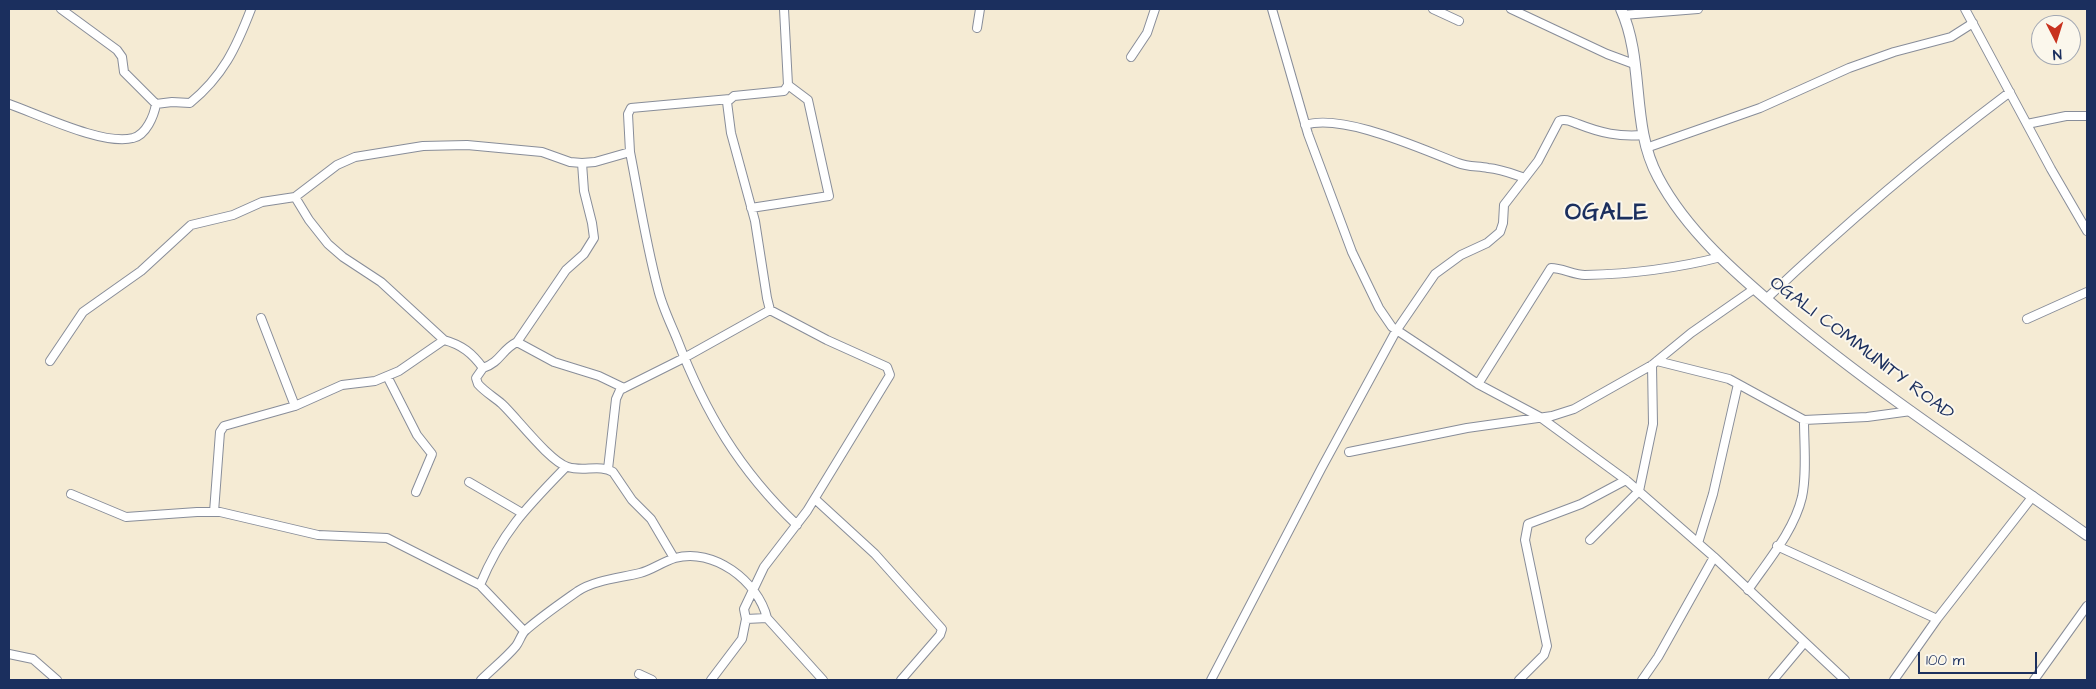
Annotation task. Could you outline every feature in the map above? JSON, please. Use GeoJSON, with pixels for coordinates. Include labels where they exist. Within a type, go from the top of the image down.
{"type":"FeatureCollection","features":[{"type":"Feature","properties":{"kind":"street"},"geometry":{"type":"LineString","coordinates":[[60,9],[117,50],[122,57],[124,72],[156,104]]}},
{"type":"Feature","properties":{"kind":"street"},"geometry":{"type":"LineString","coordinates":[[156,104],[172,102],[190,104],[229,61],[251,9]]}},
{"type":"Feature","properties":{"kind":"street"},"geometry":{"type":"LineString","coordinates":[[784,9],[788,86],[784,91],[774,94],[734,96],[730,98],[631,108],[628,114],[630,152],[658,290],[684,358],[710,414],[724,438],[758,484],[797,524]]}},
{"type":"Feature","properties":{"kind":"street"},"geometry":{"type":"LineString","coordinates":[[977,28],[980,9]]}},
{"type":"Feature","properties":{"kind":"street"},"geometry":{"type":"LineString","coordinates":[[1131,57],[1147,33],[1155,9]]}},
{"type":"Feature","properties":{"kind":"street"},"geometry":{"type":"LineString","coordinates":[[1272,9],[1305,124],[1352,252],[1379,308],[1396,331],[1478,384],[1540,417],[1639,490],[1714,557],[1845,680]]}},
{"type":"Feature","properties":{"kind":"street"},"geometry":{"type":"LineString","coordinates":[[1433,9],[1460,21]]}},
{"type":"Feature","properties":{"kind":"street"},"geometry":{"type":"LineString","coordinates":[[1511,9],[1607,54],[1634,64]]}},
{"type":"Feature","properties":{"kind":"street"},"geometry":{"type":"LineString","coordinates":[[1622,12],[1698,9]]}},
{"type":"Feature","properties":{"kind":"street"},"geometry":{"type":"LineString","coordinates":[[1965,9],[2087,231]]}},
{"type":"Feature","properties":{"kind":"street","name":"OGALI COMMUNITY ROAD"},"geometry":{"type":"LineString","coordinates":[[1622,12],[1628,28],[1646,148],[1659,179],[1679,210],[1721,257],[1754,289],[1817,341],[1911,411],[2087,535]]}},
{"type":"Feature","properties":{"kind":"street"},"geometry":{"type":"LineString","coordinates":[[1646,148],[1760,108],[1862,63],[1951,37],[1973,23]]}},
{"type":"Feature","properties":{"kind":"street"},"geometry":{"type":"LineString","coordinates":[[751,208],[829,196],[808,100],[788,86]]}},
{"type":"Feature","properties":{"kind":"street"},"geometry":{"type":"LineString","coordinates":[[1766,299],[1825,243],[1928,156],[2010,92]]}},
{"type":"Feature","properties":{"kind":"street"},"geometry":{"type":"LineString","coordinates":[[730,98],[727,102],[731,132],[751,208],[770,310]]}},
{"type":"Feature","properties":{"kind":"street"},"geometry":{"type":"LineString","coordinates":[[9,104],[90,135],[128,139],[138,136],[144,130],[156,104]]}},
{"type":"Feature","properties":{"kind":"street"},"geometry":{"type":"LineString","coordinates":[[2027,124],[2066,116],[2087,116]]}},
{"type":"Feature","properties":{"kind":"street"},"geometry":{"type":"LineString","coordinates":[[1211,680],[1320,470],[1396,331],[1435,274],[1461,255],[1487,243],[1500,232],[1503,223],[1504,205],[1538,162],[1559,121],[1564,119],[1601,133],[1616,136],[1643,135]]}},
{"type":"Feature","properties":{"kind":"street"},"geometry":{"type":"LineString","coordinates":[[1305,124],[1322,121],[1354,128],[1432,151],[1470,167],[1489,168],[1525,178]]}},
{"type":"Feature","properties":{"kind":"street"},"geometry":{"type":"LineString","coordinates":[[50,361],[83,312],[141,271],[191,225],[233,215],[262,202],[295,197],[330,170],[355,157],[424,146],[455,145],[542,152],[570,162],[582,163],[595,162],[630,152]]}},
{"type":"Feature","properties":{"kind":"street"},"geometry":{"type":"LineString","coordinates":[[582,163],[584,191],[594,238],[584,254],[566,270],[516,342],[508,347],[493,365],[483,368],[476,378],[478,384],[502,404],[537,442],[566,467],[585,471],[608,469],[613,472],[632,500],[651,519],[674,558]]}},
{"type":"Feature","properties":{"kind":"street"},"geometry":{"type":"LineString","coordinates":[[295,197],[309,220],[328,244],[343,258],[382,282],[444,340],[464,347],[483,368]]}},
{"type":"Feature","properties":{"kind":"street"},"geometry":{"type":"LineString","coordinates":[[1478,384],[1551,268],[1578,274],[1599,274],[1666,267],[1721,257]]}},
{"type":"Feature","properties":{"kind":"street"},"geometry":{"type":"LineString","coordinates":[[1349,452],[1467,428],[1562,414],[1582,406],[1654,363],[1691,333],[1754,289]]}},
{"type":"Feature","properties":{"kind":"street"},"geometry":{"type":"LineString","coordinates":[[2027,319],[2087,292]]}},
{"type":"Feature","properties":{"kind":"street"},"geometry":{"type":"LineString","coordinates":[[608,469],[618,393],[624,388],[684,358],[770,310]]}},
{"type":"Feature","properties":{"kind":"street"},"geometry":{"type":"LineString","coordinates":[[711,680],[742,640],[746,619],[744,609],[764,567],[815,499],[886,382],[889,371],[887,367],[827,340],[770,310]]}},
{"type":"Feature","properties":{"kind":"street"},"geometry":{"type":"LineString","coordinates":[[261,318],[295,406]]}},
{"type":"Feature","properties":{"kind":"street"},"geometry":{"type":"LineString","coordinates":[[214,512],[221,429],[226,425],[295,406],[342,385],[368,383],[387,376],[410,364],[444,340]]}},
{"type":"Feature","properties":{"kind":"street"},"geometry":{"type":"LineString","coordinates":[[516,342],[554,362],[599,376],[624,388]]}},
{"type":"Feature","properties":{"kind":"street"},"geometry":{"type":"LineString","coordinates":[[1654,363],[1716,375],[1738,384],[1804,420],[1850,419],[1911,411]]}},
{"type":"Feature","properties":{"kind":"street"},"geometry":{"type":"LineString","coordinates":[[1590,540],[1639,490],[1653,424],[1654,363]]}},
{"type":"Feature","properties":{"kind":"street"},"geometry":{"type":"LineString","coordinates":[[387,376],[417,435],[432,454],[416,492]]}},
{"type":"Feature","properties":{"kind":"street"},"geometry":{"type":"LineString","coordinates":[[1698,543],[1713,494],[1738,384]]}},
{"type":"Feature","properties":{"kind":"street"},"geometry":{"type":"LineString","coordinates":[[1748,590],[1777,546],[1802,495],[1804,420]]}},
{"type":"Feature","properties":{"kind":"street"},"geometry":{"type":"LineString","coordinates":[[480,585],[493,554],[522,513],[566,467]]}},
{"type":"Feature","properties":{"kind":"street"},"geometry":{"type":"LineString","coordinates":[[1519,680],[1544,655],[1547,646],[1525,540],[1528,524],[1581,504],[1626,480]]}},
{"type":"Feature","properties":{"kind":"street"},"geometry":{"type":"LineString","coordinates":[[469,482],[522,513]]}},
{"type":"Feature","properties":{"kind":"street"},"geometry":{"type":"LineString","coordinates":[[71,494],[126,517],[214,512],[318,534],[381,537],[480,585],[524,631]]}},
{"type":"Feature","properties":{"kind":"street"},"geometry":{"type":"LineString","coordinates":[[1894,680],[1937,619],[2032,496]]}},
{"type":"Feature","properties":{"kind":"street"},"geometry":{"type":"LineString","coordinates":[[815,499],[875,554],[942,629],[940,635],[901,680]]}},
{"type":"Feature","properties":{"kind":"street"},"geometry":{"type":"LineString","coordinates":[[1777,546],[1937,619]]}},
{"type":"Feature","properties":{"kind":"street"},"geometry":{"type":"LineString","coordinates":[[480,680],[511,651],[524,631],[578,591],[591,585],[653,569],[674,558],[695,556],[722,565],[747,581],[764,605],[767,618],[823,680]]}},
{"type":"Feature","properties":{"kind":"street"},"geometry":{"type":"LineString","coordinates":[[1642,680],[1658,657],[1714,557]]}},
{"type":"Feature","properties":{"kind":"street"},"geometry":{"type":"LineString","coordinates":[[2034,680],[2087,606]]}},
{"type":"Feature","properties":{"kind":"street"},"geometry":{"type":"LineString","coordinates":[[746,619],[767,618]]}},
{"type":"Feature","properties":{"kind":"street"},"geometry":{"type":"LineString","coordinates":[[1773,680],[1804,643]]}},
{"type":"Feature","properties":{"kind":"street"},"geometry":{"type":"LineString","coordinates":[[9,654],[33,658],[57,680]]}},
{"type":"Feature","properties":{"kind":"street"},"geometry":{"type":"LineString","coordinates":[[639,674],[652,680]]}},
{"type":"Feature","properties":{"kind":"district","name":"OGALE"},"geometry":{"type":"Point","coordinates":[1607,214]}}]}
